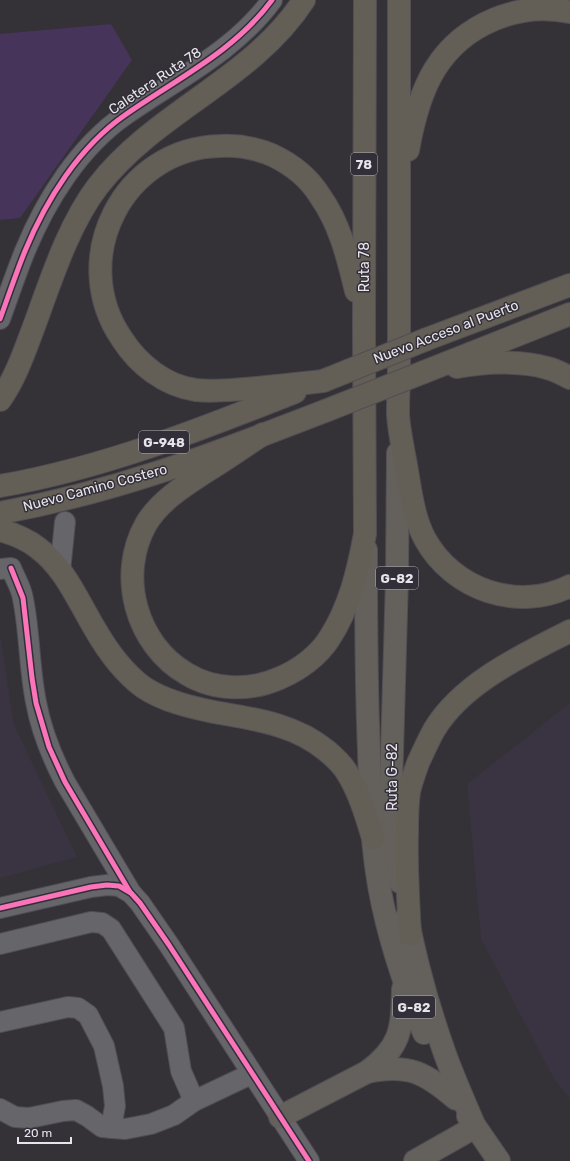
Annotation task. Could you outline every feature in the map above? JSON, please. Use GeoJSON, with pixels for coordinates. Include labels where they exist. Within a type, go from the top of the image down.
{"type":"FeatureCollection","features":[{"type":"Feature","properties":{"kind":"highway"},"geometry":{"type":"LineString","coordinates":[[0,400],[17,370],[50,282],[74,225],[97,187],[116,165],[148,135],[230,77],[260,52],[278,34],[304,0]]}},
{"type":"Feature","properties":{"kind":"highway","name":"Ruta 78"},"geometry":{"type":"LineString","coordinates":[[263,434],[194,480],[156,510],[146,523],[140,536],[132,571],[132,589],[140,622],[163,654],[174,666],[187,675],[204,682],[222,686],[239,688],[256,686],[273,681],[287,675],[314,657],[328,640],[340,621],[352,594],[360,565],[365,534],[365,0]]}},
{"type":"Feature","properties":{"kind":"highway"},"geometry":{"type":"LineString","coordinates":[[399,0],[398,415],[409,480],[418,519],[425,539],[443,564],[468,583],[484,591],[512,597],[527,597],[544,595],[563,590],[570,586]]}},
{"type":"Feature","properties":{"kind":"highway"},"geometry":{"type":"LineString","coordinates":[[399,231],[404,181],[413,125],[427,84],[435,69],[445,56],[456,44],[471,32],[492,20],[511,14],[533,10],[560,10],[570,12]]}},
{"type":"Feature","properties":{"kind":"highway"},"geometry":{"type":"LineString","coordinates":[[322,381],[239,390],[195,390],[159,376],[136,358],[116,332],[109,317],[104,303],[99,273],[102,245],[106,231],[125,194],[151,170],[175,156],[202,147],[239,146],[253,148],[276,157],[308,180],[329,209],[336,224],[346,254],[364,327]]}},
{"type":"Feature","properties":{"kind":"highway"},"geometry":{"type":"LineString","coordinates":[[486,316],[570,271]]}},
{"type":"Feature","properties":{"kind":"highway","name":"Nuevo Acceso al Puerto"},"geometry":{"type":"LineString","coordinates":[[322,381],[486,316],[570,285]]}},
{"type":"Feature","properties":{"kind":"highway","name":"Nuevo Acceso al Puerto"},"geometry":{"type":"LineString","coordinates":[[325,411],[570,314]]}},
{"type":"Feature","properties":{"kind":"highway"},"geometry":{"type":"LineString","coordinates":[[424,372],[468,365],[511,363],[546,367],[570,378]]}},
{"type":"Feature","properties":{"kind":"highway","name":"Nuevo Camino Costero"},"geometry":{"type":"LineString","coordinates":[[0,486],[70,471],[140,450],[229,418],[322,381]]}},
{"type":"Feature","properties":{"kind":"highway","name":"Nuevo Camino Costero"},"geometry":{"type":"LineString","coordinates":[[0,513],[77,496],[130,481],[194,460],[325,411]]}},
{"type":"Feature","properties":{"kind":"highway"},"geometry":{"type":"LineString","coordinates":[[0,530],[15,535],[47,555],[60,570],[76,594],[105,646],[126,672],[143,686],[155,694],[184,705],[260,720],[290,729],[308,738],[332,755],[346,770],[354,786],[373,838]]}},
{"type":"Feature","properties":{"kind":"highway"},"geometry":{"type":"LineString","coordinates":[[410,935],[406,884],[407,812],[409,792],[415,772],[428,742],[435,729],[454,705],[482,682],[518,658],[570,631]]}},
{"type":"Feature","properties":{"kind":"main road","name":"Ruta G-82"},"geometry":{"type":"LineString","coordinates":[[398,415],[397,578],[391,787],[395,847],[410,935],[418,965],[438,1035],[475,1127]]}},
{"type":"Feature","properties":{"kind":"main road","name":"Ruta G-82"},"geometry":{"type":"LineString","coordinates":[[365,534],[367,711],[373,838],[377,874],[384,910],[403,978],[429,1045],[456,1100],[499,1161]]}},
{"type":"Feature","properties":{"kind":"main road"},"geometry":{"type":"LineString","coordinates":[[280,1116],[366,1072],[378,1064],[397,1040],[403,1008],[403,978]]}},
{"type":"Feature","properties":{"kind":"main road"},"geometry":{"type":"LineString","coordinates":[[366,1072],[383,1069],[408,1070],[437,1083],[456,1100]]}},
{"type":"Feature","properties":{"kind":"main road"},"geometry":{"type":"LineString","coordinates":[[415,1161],[475,1127]]}},
{"type":"Feature","properties":{"kind":"street","name":"Caletera Ruta 78"},"geometry":{"type":"LineString","coordinates":[[0,319],[25,250],[47,207],[70,171],[92,144],[124,116],[227,47],[243,33],[272,0]]}},
{"type":"Feature","properties":{"kind":"street"},"geometry":{"type":"LineString","coordinates":[[60,570],[64,522]]}},
{"type":"Feature","properties":{"kind":"street"},"geometry":{"type":"LineString","coordinates":[[6,569],[23,598],[35,697],[49,747],[65,782],[131,894]]}},
{"type":"Feature","properties":{"kind":"street"},"geometry":{"type":"LineString","coordinates":[[0,908],[65,892],[99,886],[119,886],[131,894],[140,903],[169,945],[251,1074],[309,1161]]}},
{"type":"Feature","properties":{"kind":"street"},"geometry":{"type":"LineString","coordinates":[[0,944],[91,922],[102,923],[110,929],[174,1028],[180,1071],[194,1101]]}},
{"type":"Feature","properties":{"kind":"street"},"geometry":{"type":"LineString","coordinates":[[0,1022],[68,1007],[78,1008],[88,1015],[104,1046],[113,1086],[115,1106],[111,1128]]}},
{"type":"Feature","properties":{"kind":"street"},"geometry":{"type":"LineString","coordinates":[[0,1108],[15,1117],[29,1118],[76,1110],[102,1127],[125,1129],[151,1124],[174,1115],[194,1101],[251,1074]]}},
{"type":"Feature","properties":{"kind":"shaded area"},"geometry":{"type":"Polygon","coordinates":[[[111,24],[132,60],[20,218],[0,220],[0,34],[111,24]]]}},
{"type":"Feature","properties":{"kind":"shaded area"},"geometry":{"type":"Polygon","coordinates":[[[0,635],[14,725],[77,857],[0,878],[0,635]]]}},
{"type":"Feature","properties":{"kind":"shaded area"},"geometry":{"type":"Polygon","coordinates":[[[570,703],[570,1099],[554,1079],[481,939],[467,784],[570,703]]]}},
{"type":"Feature","properties":{"kind":"cycle path"},"geometry":{"type":"LineString","coordinates":[[0,319],[33,232],[54,194],[79,159],[108,128],[125,115],[222,50],[240,35],[272,0]]}},
{"type":"Feature","properties":{"kind":"cycle path"},"geometry":{"type":"LineString","coordinates":[[11,568],[23,598],[36,703],[49,747],[65,782],[130,892]]}},
{"type":"Feature","properties":{"kind":"cycle path"},"geometry":{"type":"LineString","coordinates":[[0,908],[91,887],[107,885],[119,886],[131,893],[140,903],[169,945],[309,1161]]}}]}
